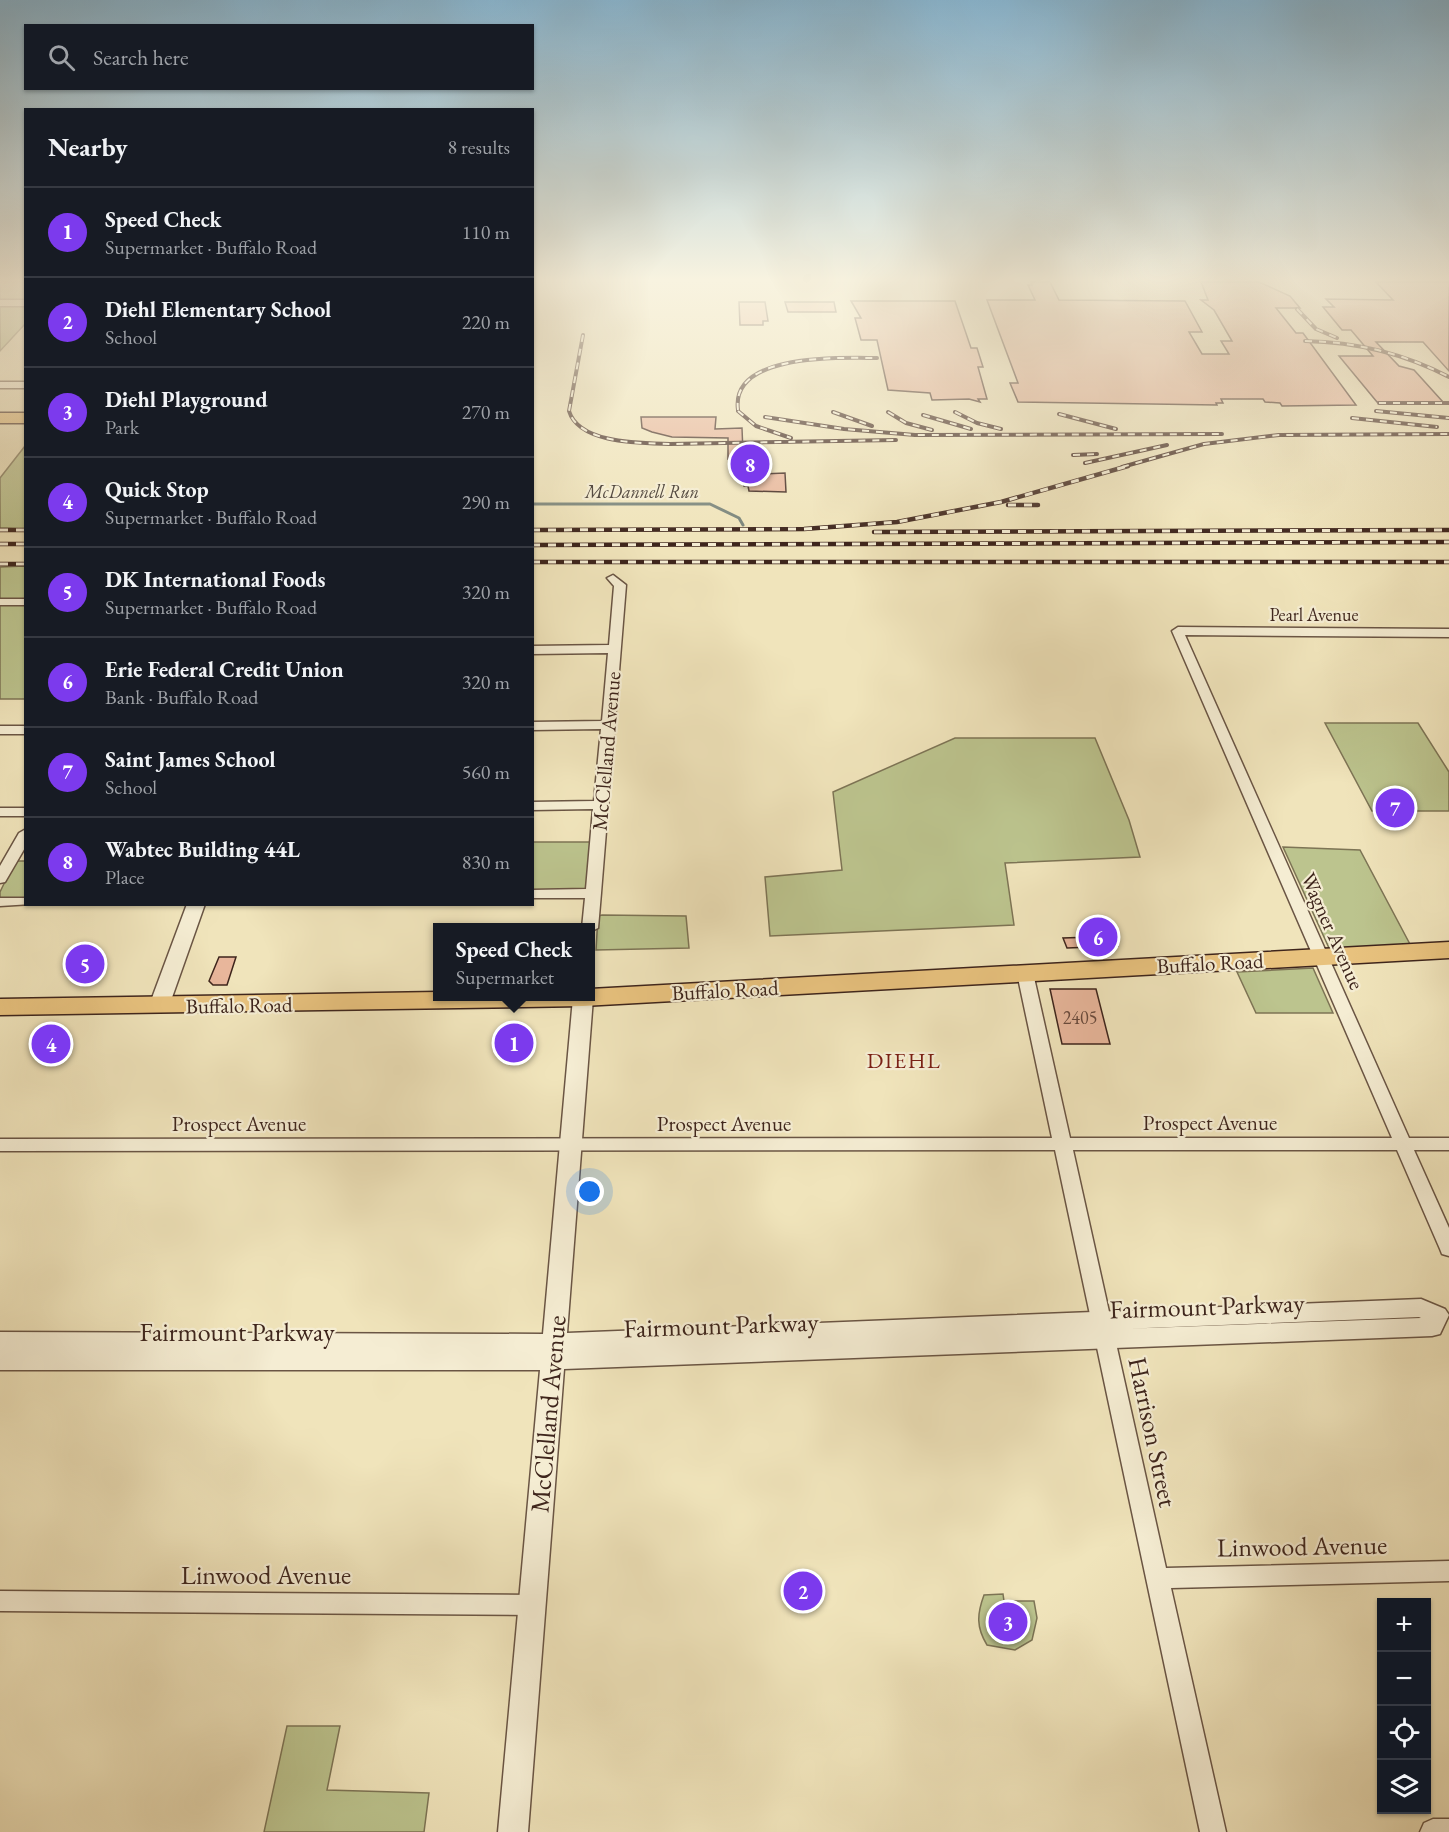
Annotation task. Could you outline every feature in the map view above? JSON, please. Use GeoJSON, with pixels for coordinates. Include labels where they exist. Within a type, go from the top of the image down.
{"type":"FeatureCollection","features":[{"type":"Feature","properties":{"kind":"main road"},"geometry":{"type":"LineString","coordinates":[[0,418],[24,418]]}},
{"type":"Feature","properties":{"kind":"main road","name":"Buffalo Road"},"geometry":{"type":"LineString","coordinates":[[595,996],[1449,950]]}},
{"type":"Feature","properties":{"kind":"main road","name":"Buffalo Road"},"geometry":{"type":"LineString","coordinates":[[0,1006],[159,1006],[433,1000]]}},
{"type":"Feature","properties":{"kind":"street"},"geometry":{"type":"LineString","coordinates":[[0,385],[13,385],[23,381]]}},
{"type":"Feature","properties":{"kind":"street","name":"McClelland Avenue"},"geometry":{"type":"LineString","coordinates":[[590,923],[620,585],[613,578]]}},
{"type":"Feature","properties":{"kind":"street"},"geometry":{"type":"LineString","coordinates":[[0,602],[24,602]]}},
{"type":"Feature","properties":{"kind":"street","name":"Pearl Avenue"},"geometry":{"type":"LineString","coordinates":[[1178,631],[1449,633]]}},
{"type":"Feature","properties":{"kind":"street","name":"Wagner Avenue"},"geometry":{"type":"LineString","coordinates":[[1178,631],[1449,1249]]}},
{"type":"Feature","properties":{"kind":"street"},"geometry":{"type":"LineString","coordinates":[[534,650],[614,650]]}},
{"type":"Feature","properties":{"kind":"street"},"geometry":{"type":"LineString","coordinates":[[534,726],[607,725]]}},
{"type":"Feature","properties":{"kind":"street"},"geometry":{"type":"LineString","coordinates":[[0,730],[24,730]]}},
{"type":"Feature","properties":{"kind":"street"},"geometry":{"type":"LineString","coordinates":[[534,806],[601,805]]}},
{"type":"Feature","properties":{"kind":"street"},"geometry":{"type":"LineString","coordinates":[[0,812],[24,812]]}},
{"type":"Feature","properties":{"kind":"street"},"geometry":{"type":"LineString","coordinates":[[0,879],[24,837]]}},
{"type":"Feature","properties":{"kind":"street"},"geometry":{"type":"LineString","coordinates":[[534,894],[594,893]]}},
{"type":"Feature","properties":{"kind":"street"},"geometry":{"type":"LineString","coordinates":[[0,902],[24,902]]}},
{"type":"Feature","properties":{"kind":"street"},"geometry":{"type":"LineString","coordinates":[[159,1006],[195,906]]}},
{"type":"Feature","properties":{"kind":"street","name":"Harrison Street"},"geometry":{"type":"LineString","coordinates":[[1025,973],[1213,1832]]}},
{"type":"Feature","properties":{"kind":"street","name":"McClelland Avenue"},"geometry":{"type":"LineString","coordinates":[[513,1832],[584,1001]]}},
{"type":"Feature","properties":{"kind":"street","name":"Prospect Avenue"},"geometry":{"type":"LineString","coordinates":[[0,1145],[1449,1144]]}},
{"type":"Feature","properties":{"kind":"street","name":"Fairmount Parkway"},"geometry":{"type":"LineString","coordinates":[[0,1360],[553,1352],[1103,1329],[1432,1327],[1443,1315]]}},
{"type":"Feature","properties":{"kind":"street","name":"Fairmount Parkway"},"geometry":{"type":"LineString","coordinates":[[0,1341],[553,1352]]}},
{"type":"Feature","properties":{"kind":"street","name":"Linwood Avenue"},"geometry":{"type":"LineString","coordinates":[[1157,1578],[1449,1571]]}},
{"type":"Feature","properties":{"kind":"street","name":"Linwood Avenue"},"geometry":{"type":"LineString","coordinates":[[0,1601],[532,1605]]}},
{"type":"Feature","properties":{"kind":"street"},"geometry":{"type":"LineString","coordinates":[[1433,1832],[1449,1832]]}},
{"type":"Feature","properties":{"kind":"green space"},"geometry":{"type":"Polygon","coordinates":[[[24,447],[24,529],[0,528],[0,478],[24,447]]]}},
{"type":"Feature","properties":{"kind":"green space"},"geometry":{"type":"Polygon","coordinates":[[[24,566],[24,599],[0,599],[0,567],[24,566]]]}},
{"type":"Feature","properties":{"kind":"green space"},"geometry":{"type":"Polygon","coordinates":[[[24,604],[24,699],[0,699],[0,605],[24,604]]]}},
{"type":"Feature","properties":{"kind":"green space"},"geometry":{"type":"Polygon","coordinates":[[[1325,723],[1418,723],[1449,772],[1449,811],[1372,811],[1325,723]]]}},
{"type":"Feature","properties":{"kind":"green space"},"geometry":{"type":"Polygon","coordinates":[[[955,738],[1095,738],[1129,820],[1140,857],[1005,863],[1014,925],[770,936],[765,877],[842,870],[833,792],[955,738]]]}},
{"type":"Feature","properties":{"kind":"green space"},"geometry":{"type":"Polygon","coordinates":[[[534,842],[591,842],[586,889],[534,891],[534,842]]]}},
{"type":"Feature","properties":{"kind":"green space"},"geometry":{"type":"Polygon","coordinates":[[[1283,847],[1360,850],[1412,948],[1333,950],[1329,948],[1283,847]]]}},
{"type":"Feature","properties":{"kind":"green space"},"geometry":{"type":"Polygon","coordinates":[[[15,861],[24,861],[24,898],[0,898],[0,892],[15,861]]]}},
{"type":"Feature","properties":{"kind":"green space"},"geometry":{"type":"Polygon","coordinates":[[[598,916],[686,916],[689,948],[596,950],[598,916]]]}},
{"type":"Feature","properties":{"kind":"green space"},"geometry":{"type":"Polygon","coordinates":[[[1313,968],[1333,1013],[1256,1013],[1237,972],[1313,968]]]}},
{"type":"Feature","properties":{"kind":"green space"},"geometry":{"type":"Polygon","coordinates":[[[1003,1594],[1004,1601],[1034,1601],[1037,1618],[1032,1640],[1015,1650],[987,1645],[979,1626],[979,1614],[984,1595],[1003,1594]]]}},
{"type":"Feature","properties":{"kind":"green space"},"geometry":{"type":"Polygon","coordinates":[[[287,1726],[340,1726],[327,1790],[429,1793],[424,1832],[264,1832],[287,1726]]]}},
{"type":"Feature","properties":{"kind":"building"},"geometry":{"type":"Polygon","coordinates":[[[883,367],[978,367],[987,399],[978,399],[980,402],[969,399],[932,400],[930,393],[888,390],[883,367]]]}},
{"type":"Feature","properties":{"kind":"building"},"geometry":{"type":"Polygon","coordinates":[[[1012,367],[1328,367],[1356,405],[1282,406],[1280,403],[1265,402],[1263,399],[1221,399],[1223,403],[1216,403],[1217,405],[1018,402],[1010,383],[1018,383],[1012,367]]]}},
{"type":"Feature","properties":{"kind":"building"},"geometry":{"type":"Polygon","coordinates":[[[1348,367],[1405,367],[1414,370],[1443,402],[1377,402],[1348,367]]]}},
{"type":"Feature","properties":{"kind":"building"},"geometry":{"type":"Polygon","coordinates":[[[641,417],[716,417],[715,429],[742,428],[743,453],[760,453],[762,474],[785,473],[786,492],[749,491],[748,486],[744,486],[744,477],[735,477],[734,460],[728,459],[728,438],[672,437],[642,428],[641,417]]]}},
{"type":"Feature","properties":{"kind":"building"},"geometry":{"type":"Polygon","coordinates":[[[1110,926],[1118,946],[1067,948],[1063,938],[1093,937],[1089,927],[1110,926]]]}},
{"type":"Feature","properties":{"kind":"building"},"geometry":{"type":"Polygon","coordinates":[[[219,957],[236,957],[227,985],[213,985],[209,981],[219,957]]]}},
{"type":"Feature","properties":{"kind":"building"},"geometry":{"type":"Polygon","coordinates":[[[1050,989],[1096,989],[1110,1044],[1062,1044],[1050,989]]]}},
{"type":"Feature","properties":{"kind":"waterway","name":"McDannell Run"},"geometry":{"type":"LineString","coordinates":[[534,504],[710,504],[739,518],[743,525]]}},
{"type":"Feature","properties":{"kind":"railway"},"geometry":{"type":"LineString","coordinates":[[577,367],[569,411],[575,422],[585,430],[612,440],[670,444],[896,440]]}},
{"type":"Feature","properties":{"kind":"railway"},"geometry":{"type":"LineString","coordinates":[[738,410],[740,391],[752,377],[772,367]]}},
{"type":"Feature","properties":{"kind":"railway"},"geometry":{"type":"LineString","coordinates":[[1429,367],[1449,377]]}},
{"type":"Feature","properties":{"kind":"railway"},"geometry":{"type":"LineString","coordinates":[[1379,403],[1449,403]]}},
{"type":"Feature","properties":{"kind":"railway"},"geometry":{"type":"LineString","coordinates":[[738,411],[756,426],[791,438]]}},
{"type":"Feature","properties":{"kind":"railway"},"geometry":{"type":"LineString","coordinates":[[1376,411],[1449,418]]}},
{"type":"Feature","properties":{"kind":"railway"},"geometry":{"type":"LineString","coordinates":[[833,412],[872,426]]}},
{"type":"Feature","properties":{"kind":"railway"},"geometry":{"type":"LineString","coordinates":[[888,412],[906,423],[932,430]]}},
{"type":"Feature","properties":{"kind":"railway"},"geometry":{"type":"LineString","coordinates":[[955,412],[977,423],[1001,429]]}},
{"type":"Feature","properties":{"kind":"railway"},"geometry":{"type":"LineString","coordinates":[[1059,414],[1116,429]]}},
{"type":"Feature","properties":{"kind":"railway"},"geometry":{"type":"LineString","coordinates":[[923,415],[971,429]]}},
{"type":"Feature","properties":{"kind":"railway"},"geometry":{"type":"LineString","coordinates":[[765,417],[844,429],[915,435],[1222,434]]}},
{"type":"Feature","properties":{"kind":"railway"},"geometry":{"type":"LineString","coordinates":[[1352,418],[1437,427]]}},
{"type":"Feature","properties":{"kind":"railway"},"geometry":{"type":"LineString","coordinates":[[1122,467],[1204,444],[1279,435],[1449,434]]}},
{"type":"Feature","properties":{"kind":"railway"},"geometry":{"type":"LineString","coordinates":[[1085,463],[1167,445]]}},
{"type":"Feature","properties":{"kind":"railway"},"geometry":{"type":"LineString","coordinates":[[1073,455],[1097,454]]}},
{"type":"Feature","properties":{"kind":"railway"},"geometry":{"type":"LineString","coordinates":[[534,530],[804,529],[897,522],[1001,502],[1128,466]]}},
{"type":"Feature","properties":{"kind":"railway"},"geometry":{"type":"LineString","coordinates":[[1008,505],[1038,505]]}},
{"type":"Feature","properties":{"kind":"railway"},"geometry":{"type":"LineString","coordinates":[[0,530],[24,530]]}},
{"type":"Feature","properties":{"kind":"railway"},"geometry":{"type":"LineString","coordinates":[[874,532],[1449,530]]}},
{"type":"Feature","properties":{"kind":"railway"},"geometry":{"type":"LineString","coordinates":[[534,545],[1449,542]]}},
{"type":"Feature","properties":{"kind":"railway"},"geometry":{"type":"LineString","coordinates":[[0,544],[24,544]]}},
{"type":"Feature","properties":{"kind":"railway"},"geometry":{"type":"LineString","coordinates":[[534,562],[1449,562]]}},
{"type":"Feature","properties":{"kind":"railway"},"geometry":{"type":"LineString","coordinates":[[0,564],[24,564]]}},
{"type":"Feature","properties":{"kind":"place","name":"Wabtec Building 44L"},"geometry":{"type":"Point","coordinates":[750,464]}},
{"type":"Feature","properties":{"kind":"place","name":"Saint James School"},"geometry":{"type":"Point","coordinates":[1395,808]}},
{"type":"Feature","properties":{"kind":"place","name":"Erie Federal Credit Union"},"geometry":{"type":"Point","coordinates":[1098,937]}},
{"type":"Feature","properties":{"kind":"place","name":"DK International Foods"},"geometry":{"type":"Point","coordinates":[85,964]}},
{"type":"Feature","properties":{"kind":"place","name":"Speed Check"},"geometry":{"type":"Point","coordinates":[514,1043]}},
{"type":"Feature","properties":{"kind":"place","name":"Quick Stop"},"geometry":{"type":"Point","coordinates":[51,1044]}},
{"type":"Feature","properties":{"kind":"place","name":"Diehl Elementary School"},"geometry":{"type":"Point","coordinates":[803,1591]}},
{"type":"Feature","properties":{"kind":"place","name":"Diehl Playground"},"geometry":{"type":"Point","coordinates":[1008,1622]}},
{"type":"Feature","properties":{"kind":"district","name":"DIEHL"},"geometry":{"type":"Point","coordinates":[904,1060]}}]}
